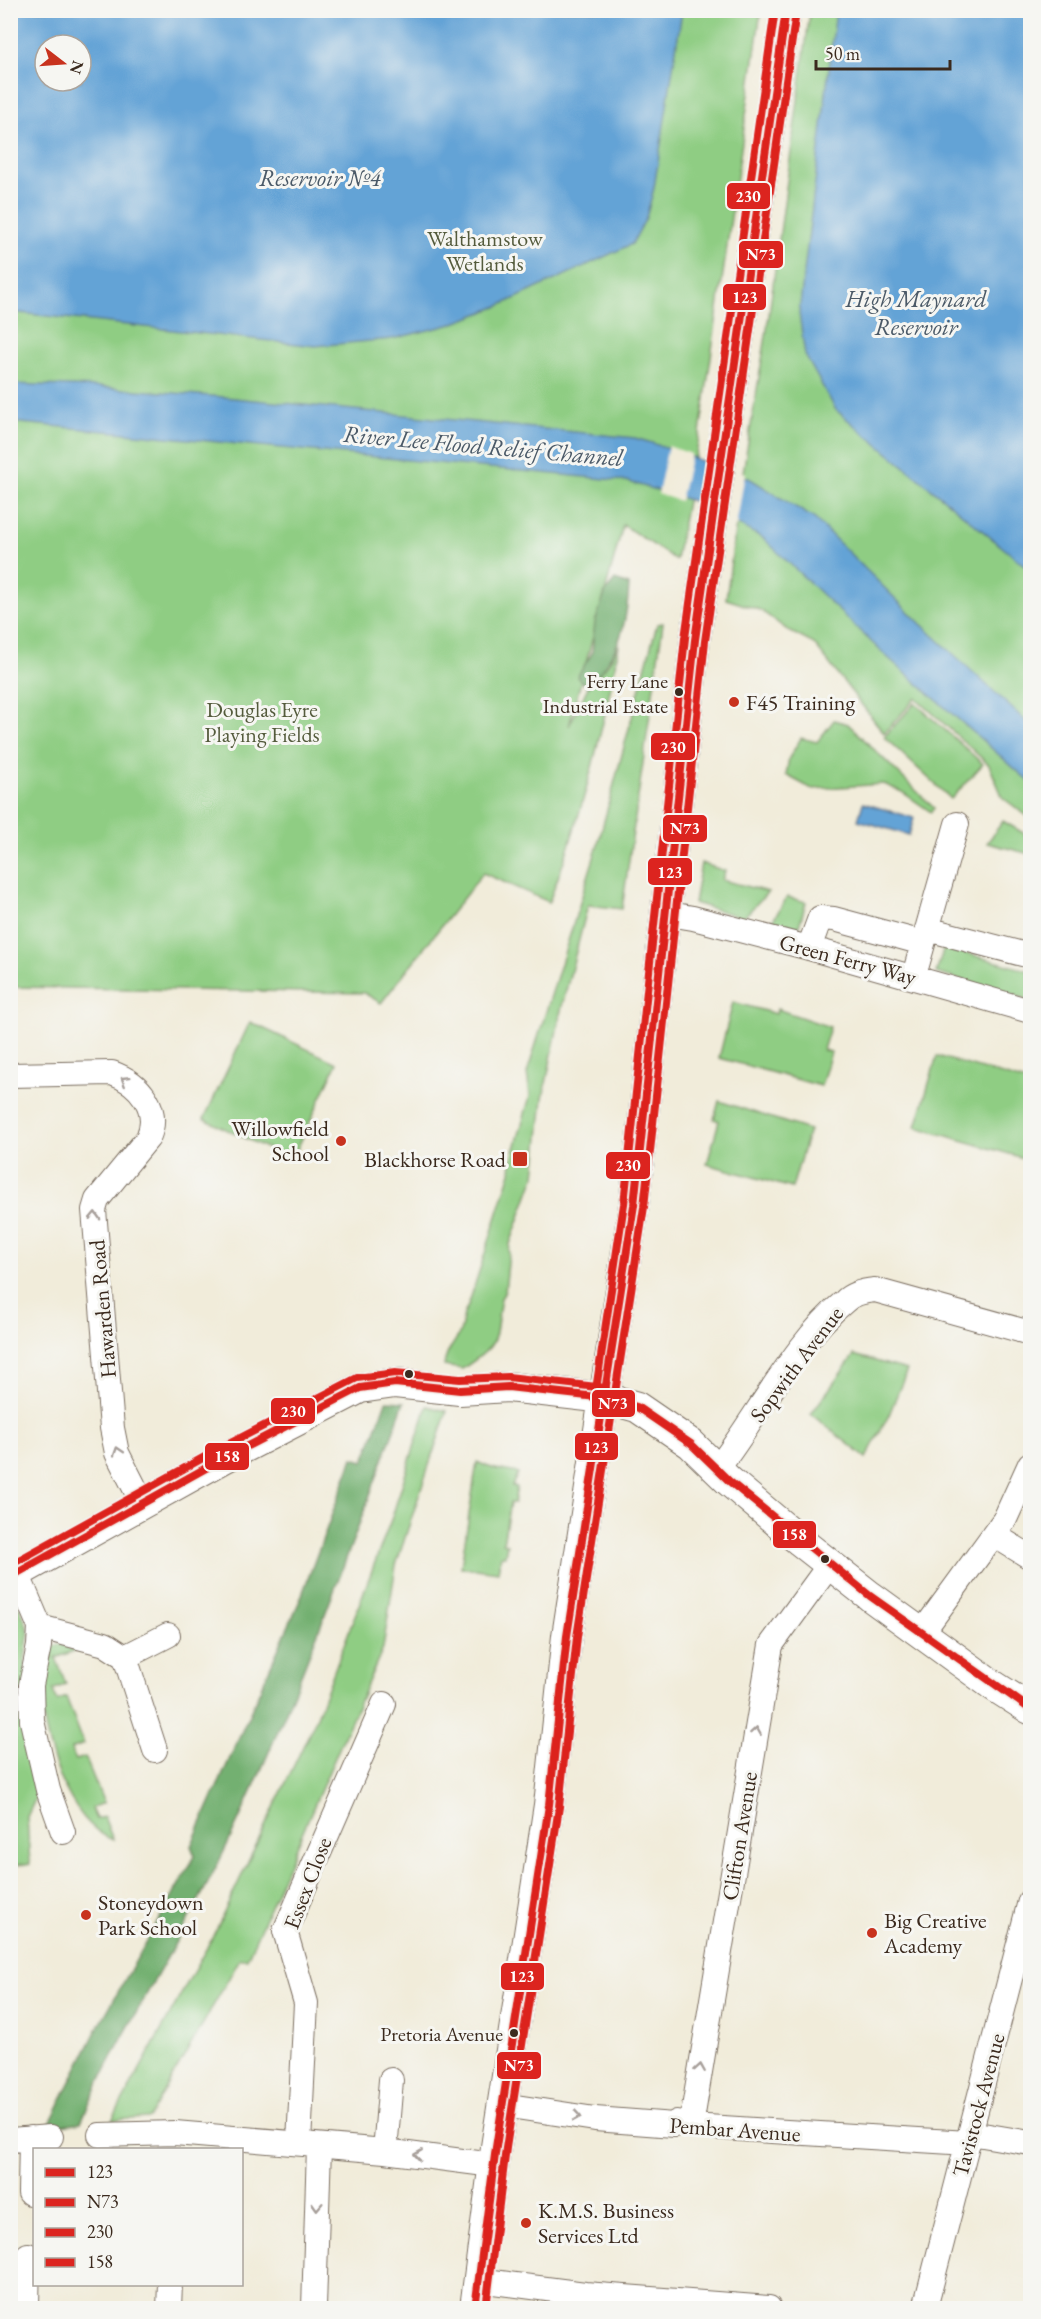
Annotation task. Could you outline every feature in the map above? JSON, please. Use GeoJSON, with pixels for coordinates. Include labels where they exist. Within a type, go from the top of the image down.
{"type":"FeatureCollection","features":[{"type":"Feature","properties":{"kind":"main road"},"geometry":{"type":"LineString","coordinates":[[477,2294],[493,2165],[549,1805],[567,1636],[634,1205],[663,913],[686,737],[695,640],[786,10]]}},
{"type":"Feature","properties":{"kind":"main road"},"geometry":{"type":"LineString","coordinates":[[14,1575],[337,1398],[360,1388],[385,1384],[460,1390],[508,1387],[605,1398],[642,1410],[691,1444],[729,1481],[830,1564],[921,1634],[1030,1709]]}},
{"type":"Feature","properties":{"kind":"street"},"geometry":{"type":"LineString","coordinates":[[922,946],[957,824]]}},
{"type":"Feature","properties":{"kind":"street","name":"Green Ferry Way"},"geometry":{"type":"LineString","coordinates":[[663,913],[693,918],[809,948],[1030,1011]]}},
{"type":"Feature","properties":{"kind":"street"},"geometry":{"type":"LineString","coordinates":[[809,948],[820,918],[834,919],[922,946],[1030,956]]}},
{"type":"Feature","properties":{"kind":"street","name":"Hawarden Road"},"geometry":{"type":"LineString","coordinates":[[10,1075],[78,1071],[112,1072],[125,1077],[151,1106],[153,1127],[148,1138],[97,1200],[94,1209],[112,1428],[117,1453],[143,1504]]}},
{"type":"Feature","properties":{"kind":"street","name":"Sopwith Avenue"},"geometry":{"type":"LineString","coordinates":[[718,1468],[818,1329],[846,1299],[862,1291],[875,1290],[1030,1333]]}},
{"type":"Feature","properties":{"kind":"street"},"geometry":{"type":"LineString","coordinates":[[921,1634],[1005,1519],[1030,1464]]}},
{"type":"Feature","properties":{"kind":"street"},"geometry":{"type":"LineString","coordinates":[[994,1535],[1030,1557]]}},
{"type":"Feature","properties":{"kind":"street","name":"Clifton Avenue"},"geometry":{"type":"LineString","coordinates":[[690,2126],[771,1645],[830,1564]]}},
{"type":"Feature","properties":{"kind":"street"},"geometry":{"type":"LineString","coordinates":[[14,1575],[40,1627],[31,1685],[32,1721],[48,1790],[63,1832]]}},
{"type":"Feature","properties":{"kind":"street"},"geometry":{"type":"LineString","coordinates":[[40,1627],[105,1644],[125,1657],[155,1750]]}},
{"type":"Feature","properties":{"kind":"street"},"geometry":{"type":"LineString","coordinates":[[125,1657],[168,1635]]}},
{"type":"Feature","properties":{"kind":"street","name":"Essex Close"},"geometry":{"type":"LineString","coordinates":[[314,2308],[306,2004],[285,1931],[384,1704]]}},
{"type":"Feature","properties":{"kind":"street","name":"Tavistock Avenue"},"geometry":{"type":"LineString","coordinates":[[925,2308],[1030,1901]]}},
{"type":"Feature","properties":{"kind":"street"},"geometry":{"type":"LineString","coordinates":[[385,2151],[391,2080]]}},
{"type":"Feature","properties":{"kind":"street","name":"Pembar Avenue"},"geometry":{"type":"LineString","coordinates":[[503,2105],[595,2119],[674,2125],[677,2122],[690,2126],[970,2138],[1030,2143]]}},
{"type":"Feature","properties":{"kind":"street"},"geometry":{"type":"LineString","coordinates":[[100,2135],[175,2141],[309,2145],[385,2151],[493,2165]]}},
{"type":"Feature","properties":{"kind":"street"},"geometry":{"type":"LineString","coordinates":[[30,2193],[31,2138]]}},
{"type":"Feature","properties":{"kind":"street"},"geometry":{"type":"LineString","coordinates":[[27,2308],[28,2254]]}},
{"type":"Feature","properties":{"kind":"street"},"geometry":{"type":"LineString","coordinates":[[169,2308],[170,2286]]}},
{"type":"Feature","properties":{"kind":"street"},"geometry":{"type":"LineString","coordinates":[[477,2294],[585,2294],[768,2308]]}},
{"type":"Feature","properties":{"kind":"green space"},"geometry":{"type":"Polygon","coordinates":[[[11,11],[761,11],[700,433],[676,560],[623,525],[569,726],[588,687],[608,664],[619,645],[613,678],[581,807],[549,902],[483,873],[381,1003],[364,993],[11,987],[11,11]]]}},
{"type":"Feature","properties":{"kind":"green space"},"geometry":{"type":"Polygon","coordinates":[[[810,11],[1030,11],[1030,818],[1003,798],[989,765],[916,698],[884,733],[814,644],[789,631],[760,610],[726,599],[743,472],[766,336],[810,11]]]}},
{"type":"Feature","properties":{"kind":"green space"},"geometry":{"type":"Polygon","coordinates":[[[615,580],[629,585],[623,628],[614,651],[588,687],[577,677],[592,653],[595,622],[606,591],[615,580]]]}},
{"type":"Feature","properties":{"kind":"green space"},"geometry":{"type":"Polygon","coordinates":[[[663,623],[622,909],[588,905],[561,1010],[543,1098],[535,1176],[510,1244],[505,1292],[501,1298],[494,1340],[484,1353],[462,1369],[444,1366],[448,1353],[460,1332],[464,1312],[468,1306],[511,1172],[512,1159],[530,1096],[527,1073],[596,851],[657,624],[663,623]]]}},
{"type":"Feature","properties":{"kind":"green space"},"geometry":{"type":"Polygon","coordinates":[[[915,703],[983,764],[951,799],[884,737],[915,703]]]}},
{"type":"Feature","properties":{"kind":"green space"},"geometry":{"type":"Polygon","coordinates":[[[834,720],[848,724],[934,808],[931,812],[902,792],[884,784],[812,789],[786,775],[789,758],[801,738],[817,742],[834,720]]]}},
{"type":"Feature","properties":{"kind":"green space"},"geometry":{"type":"Polygon","coordinates":[[[1003,821],[1030,837],[1030,854],[987,843],[1003,821]]]}},
{"type":"Feature","properties":{"kind":"green space"},"geometry":{"type":"Polygon","coordinates":[[[701,863],[725,871],[722,880],[768,892],[743,918],[694,903],[701,863]]]}},
{"type":"Feature","properties":{"kind":"green space"},"geometry":{"type":"Polygon","coordinates":[[[787,897],[806,902],[797,933],[770,925],[787,897]]]}},
{"type":"Feature","properties":{"kind":"green space"},"geometry":{"type":"Polygon","coordinates":[[[944,947],[1030,971],[1030,1000],[936,973],[944,947]]]}},
{"type":"Feature","properties":{"kind":"green space"},"geometry":{"type":"Polygon","coordinates":[[[733,1002],[776,1014],[777,1009],[830,1027],[823,1050],[831,1052],[821,1086],[719,1058],[733,1002]]]}},
{"type":"Feature","properties":{"kind":"green space"},"geometry":{"type":"Polygon","coordinates":[[[250,1022],[337,1063],[292,1160],[204,1119],[250,1022]]]}},
{"type":"Feature","properties":{"kind":"green space"},"geometry":{"type":"Polygon","coordinates":[[[937,1056],[1030,1083],[1030,1160],[916,1127],[937,1056]]]}},
{"type":"Feature","properties":{"kind":"green space"},"geometry":{"type":"Polygon","coordinates":[[[719,1101],[809,1130],[792,1188],[707,1164],[719,1121],[714,1119],[719,1101]]]}},
{"type":"Feature","properties":{"kind":"green space"},"geometry":{"type":"Polygon","coordinates":[[[854,1355],[907,1370],[889,1415],[866,1458],[811,1414],[854,1355]]]}},
{"type":"Feature","properties":{"kind":"green space"},"geometry":{"type":"Polygon","coordinates":[[[386,1401],[404,1402],[300,1679],[229,1841],[193,1912],[116,2051],[81,2122],[48,2127],[96,2031],[195,1856],[191,1846],[300,1600],[353,1458],[364,1461],[386,1401]]]}},
{"type":"Feature","properties":{"kind":"green space"},"geometry":{"type":"Polygon","coordinates":[[[427,1406],[447,1411],[396,1565],[383,1648],[247,1959],[240,1959],[149,2118],[112,2120],[212,1938],[316,1719],[392,1517],[427,1406]]]}},
{"type":"Feature","properties":{"kind":"green space"},"geometry":{"type":"Polygon","coordinates":[[[477,1462],[491,1468],[518,1473],[512,1486],[517,1487],[514,1503],[510,1503],[503,1543],[507,1544],[505,1556],[501,1556],[498,1572],[461,1567],[477,1462]]]}},
{"type":"Feature","properties":{"kind":"green space"},"geometry":{"type":"Polygon","coordinates":[[[10,1603],[20,1608],[29,1631],[25,1659],[38,1793],[27,1817],[30,1864],[11,1865],[10,1603]]]}},
{"type":"Feature","properties":{"kind":"green space"},"geometry":{"type":"Polygon","coordinates":[[[60,1644],[76,1650],[56,1658],[66,1684],[53,1690],[57,1701],[66,1697],[84,1744],[71,1749],[76,1760],[85,1757],[104,1803],[91,1808],[96,1819],[104,1817],[113,1840],[96,1830],[82,1815],[59,1775],[51,1752],[42,1708],[41,1684],[48,1648],[60,1644]]]}},
{"type":"Feature","properties":{"kind":"water","name":"Reservoir №4"},"geometry":{"type":"Polygon","coordinates":[[[11,10],[682,10],[654,188],[646,218],[632,244],[499,306],[449,325],[392,339],[315,346],[11,312],[11,10]]]}},
{"type":"Feature","properties":{"kind":"water","name":"High Maynard Reservoir"},"geometry":{"type":"Polygon","coordinates":[[[836,11],[1030,11],[1030,570],[836,410],[805,355],[799,313],[836,11]]]}},
{"type":"Feature","properties":{"kind":"water","name":"River Lee Flood Relief Channel"},"geometry":{"type":"Polygon","coordinates":[[[11,384],[99,387],[224,397],[635,438],[749,478],[815,519],[920,623],[1030,725],[1030,782],[885,655],[763,538],[696,502],[626,481],[11,422],[11,384]]]}},
{"type":"Feature","properties":{"kind":"water"},"geometry":{"type":"Polygon","coordinates":[[[863,803],[914,818],[909,835],[858,820],[863,803]]]}},
{"type":"Feature","properties":{"kind":"pier"},"geometry":{"type":"Polygon","coordinates":[[[668,446],[691,454],[680,501],[658,494],[668,446]]]}},
{"type":"Feature","properties":{"kind":"pier"},"geometry":{"type":"Polygon","coordinates":[[[708,460],[745,473],[736,527],[699,507],[708,460]]]}},
{"type":"Feature","properties":{"kind":"transit line","name":"230"},"geometry":{"type":"LineString","coordinates":[[595,1396],[624,1204],[685,638],[775,10]]}},
{"type":"Feature","properties":{"kind":"transit line","name":"123"},"geometry":{"type":"LineString","coordinates":[[475,2308],[496,2147],[549,1805],[567,1636],[634,1205],[695,640],[786,10]]}},
{"type":"Feature","properties":{"kind":"transit line","name":"N73"},"geometry":{"type":"LineString","coordinates":[[486,2308],[506,2148],[559,1807],[577,1637],[644,1207],[705,641],[796,12]]}},
{"type":"Feature","properties":{"kind":"transit line","name":"230"},"geometry":{"type":"LineString","coordinates":[[10,1565],[219,1449],[357,1378],[395,1373],[460,1379],[508,1377],[606,1388]]}},
{"type":"Feature","properties":{"kind":"transit line","name":"158"},"geometry":{"type":"LineString","coordinates":[[10,1577],[224,1458],[360,1388],[395,1383],[460,1390],[508,1387],[605,1398],[637,1407],[691,1444],[729,1481],[870,1596],[1030,1709]]}},
{"type":"Feature","properties":{"kind":"place","name":"Ferry Lane Industrial Estate"},"geometry":{"type":"Point","coordinates":[679,692]}},
{"type":"Feature","properties":{"kind":"place","name":"F45 Training"},"geometry":{"type":"Point","coordinates":[734,702]}},
{"type":"Feature","properties":{"kind":"place","name":"Willowfield School"},"geometry":{"type":"Point","coordinates":[341,1141]}},
{"type":"Feature","properties":{"kind":"place","name":"Blackhorse Road"},"geometry":{"type":"Point","coordinates":[520,1159]}},
{"type":"Feature","properties":{"kind":"place","name":"Stoneydown Park School"},"geometry":{"type":"Point","coordinates":[86,1915]}},
{"type":"Feature","properties":{"kind":"place","name":"Big Creative Academy"},"geometry":{"type":"Point","coordinates":[872,1933]}},
{"type":"Feature","properties":{"kind":"place","name":"Pretoria Avenue"},"geometry":{"type":"Point","coordinates":[514,2033]}},
{"type":"Feature","properties":{"kind":"place","name":"K.M.S. Business Services Ltd"},"geometry":{"type":"Point","coordinates":[526,2223]}},
{"type":"Feature","properties":{"kind":"park label","name":"Walthamstow Wetlands"},"geometry":{"type":"Point","coordinates":[485,250]}},
{"type":"Feature","properties":{"kind":"park label","name":"Douglas Eyre Playing Fields"},"geometry":{"type":"Point","coordinates":[262,722]}}]}
